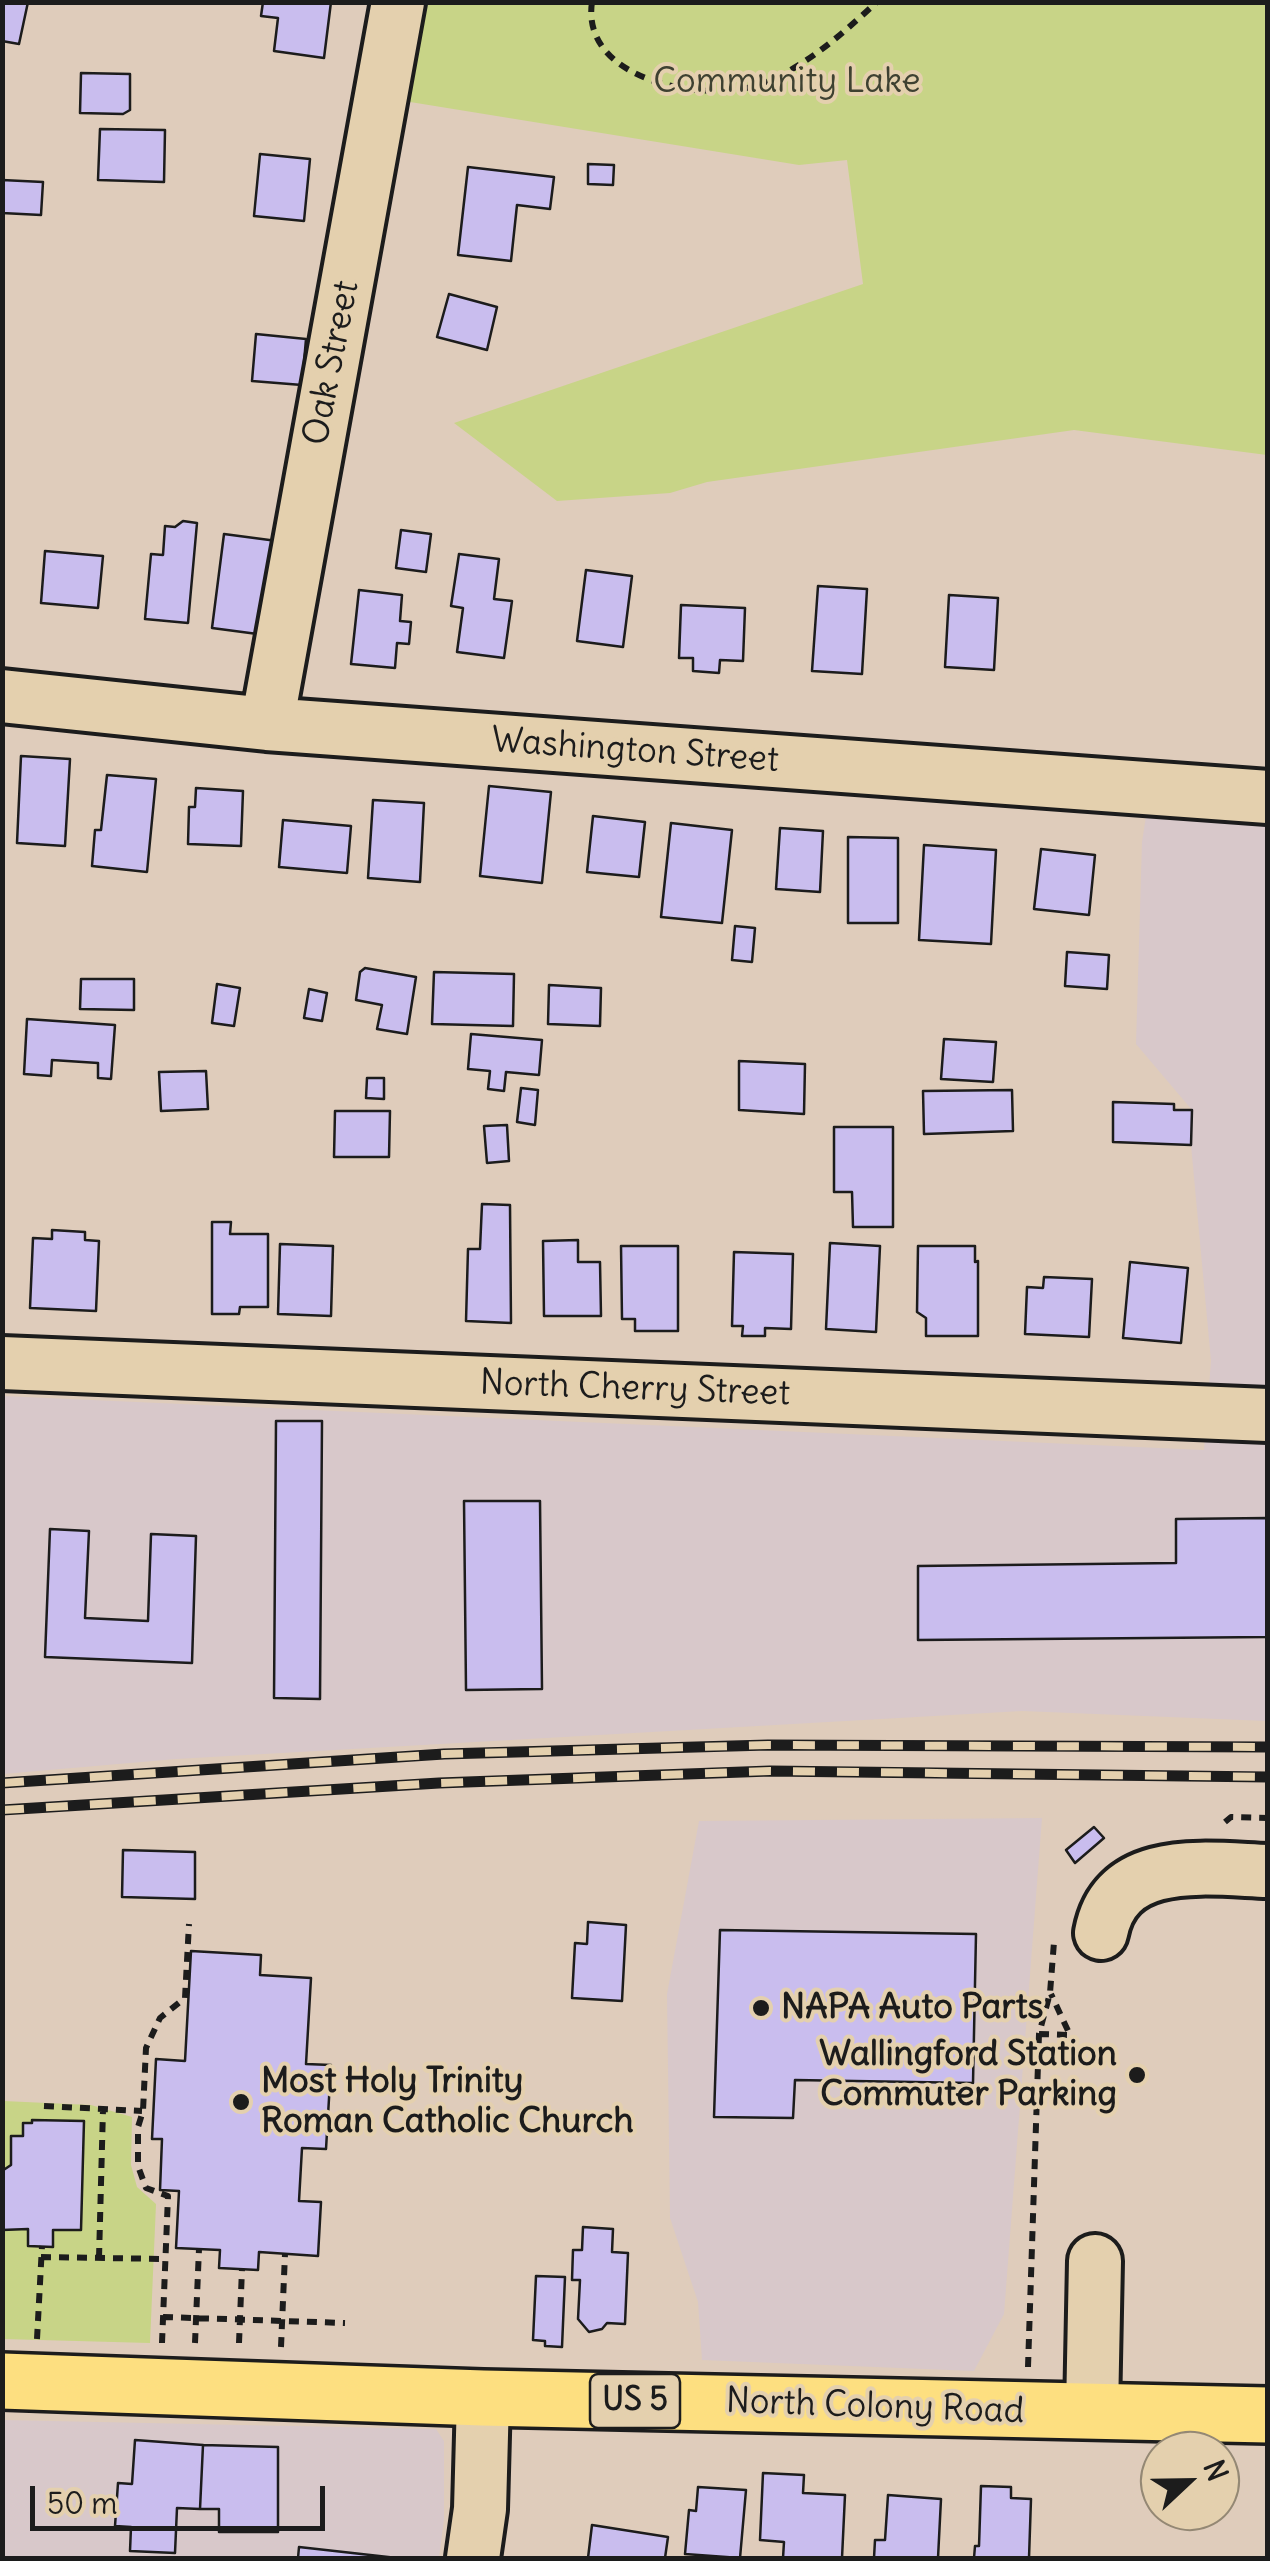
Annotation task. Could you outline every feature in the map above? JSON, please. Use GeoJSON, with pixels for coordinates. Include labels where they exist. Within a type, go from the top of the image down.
{"type":"FeatureCollection","features":[{"type":"Feature","properties":{"kind":"main road","name":"North Colony Road"},"geometry":{"type":"LineString","coordinates":[[2,2381],[482,2398],[1268,2415]]}},
{"type":"Feature","properties":{"kind":"street","name":"Oak Street"},"geometry":{"type":"LineString","coordinates":[[267,724],[398,2]]}},
{"type":"Feature","properties":{"kind":"street","name":"Washington Street"},"geometry":{"type":"LineString","coordinates":[[2,696],[267,724],[1268,797]]}},
{"type":"Feature","properties":{"kind":"street","name":"North Cherry Street"},"geometry":{"type":"LineString","coordinates":[[2,1363],[1268,1414]]}},
{"type":"Feature","properties":{"kind":"street"},"geometry":{"type":"LineString","coordinates":[[1078,1935],[1113,1901],[1145,1878],[1189,1869],[1268,1871]]}},
{"type":"Feature","properties":{"kind":"street"},"geometry":{"type":"LineString","coordinates":[[1092,2412],[1095,2261]]}},
{"type":"Feature","properties":{"kind":"street"},"geometry":{"type":"LineString","coordinates":[[474,2558],[481,2492],[482,2398]]}},
{"type":"Feature","properties":{"kind":"path"},"geometry":{"type":"LineString","coordinates":[[592,2],[589,19],[594,36],[610,58],[635,75],[710,92],[763,83],[794,68],[837,39],[877,2]]}},
{"type":"Feature","properties":{"kind":"path"},"geometry":{"type":"LineString","coordinates":[[1220,1825],[1231,1817],[1268,1818]]}},
{"type":"Feature","properties":{"kind":"path"},"geometry":{"type":"LineString","coordinates":[[162,2344],[168,2196],[146,2188],[138,2166],[138,2127],[150,2036],[160,2018],[185,1998],[189,1924]]}},
{"type":"Feature","properties":{"kind":"path"},"geometry":{"type":"LineString","coordinates":[[1028,2369],[1039,2034],[1050,1994],[1078,1935]]}},
{"type":"Feature","properties":{"kind":"path"},"geometry":{"type":"LineString","coordinates":[[1039,2034],[1070,2035],[1050,1994]]}},
{"type":"Feature","properties":{"kind":"path"},"geometry":{"type":"LineString","coordinates":[[44,2106],[142,2111]]}},
{"type":"Feature","properties":{"kind":"path"},"geometry":{"type":"LineString","coordinates":[[99,2258],[103,2109]]}},
{"type":"Feature","properties":{"kind":"path"},"geometry":{"type":"LineString","coordinates":[[37,2340],[42,2246]]}},
{"type":"Feature","properties":{"kind":"path"},"geometry":{"type":"LineString","coordinates":[[195,2345],[199,2249]]}},
{"type":"Feature","properties":{"kind":"path"},"geometry":{"type":"LineString","coordinates":[[281,2348],[285,2254]]}},
{"type":"Feature","properties":{"kind":"path"},"geometry":{"type":"LineString","coordinates":[[42,2258],[165,2259]]}},
{"type":"Feature","properties":{"kind":"path"},"geometry":{"type":"LineString","coordinates":[[238,2347],[242,2269]]}},
{"type":"Feature","properties":{"kind":"path"},"geometry":{"type":"LineString","coordinates":[[163,2317],[345,2322]]}},
{"type":"Feature","properties":{"kind":"shaded area"},"geometry":{"type":"Polygon","coordinates":[[[1147,810],[1267,821],[1267,1721],[1022,1711],[176,1759],[3,1774],[3,1396],[1204,1450],[1211,1361],[1191,1145],[1192,1110],[1136,1044],[1142,842],[1147,810]]]}},
{"type":"Feature","properties":{"kind":"shaded area"},"geometry":{"type":"Polygon","coordinates":[[[1042,1818],[1004,2314],[974,2371],[702,2360],[698,2302],[670,2218],[667,1994],[699,1821],[1042,1818]]]}},
{"type":"Feature","properties":{"kind":"shaded area"},"geometry":{"type":"Polygon","coordinates":[[[3,2420],[436,2429],[444,2441],[444,2519],[439,2558],[3,2558],[3,2420]]]}},
{"type":"Feature","properties":{"kind":"green space","name":"Community Lake"},"geometry":{"type":"Polygon","coordinates":[[[422,3],[1267,3],[1267,455],[1074,430],[707,482],[670,493],[557,501],[454,423],[863,284],[847,160],[799,165],[404,101],[422,3]]]}},
{"type":"Feature","properties":{"kind":"green space"},"geometry":{"type":"Polygon","coordinates":[[[3,2101],[91,2105],[132,2117],[131,2165],[137,2187],[156,2204],[150,2343],[3,2339],[3,2101]]]}},
{"type":"Feature","properties":{"kind":"building"},"geometry":{"type":"Polygon","coordinates":[[[2,2],[28,2],[19,44],[2,41],[2,2]]]}},
{"type":"Feature","properties":{"kind":"building"},"geometry":{"type":"Polygon","coordinates":[[[263,2],[331,2],[324,58],[274,51],[278,18],[261,16],[263,2]]]}},
{"type":"Feature","properties":{"kind":"building"},"geometry":{"type":"Polygon","coordinates":[[[81,73],[130,74],[130,110],[123,114],[80,113],[81,73]]]}},
{"type":"Feature","properties":{"kind":"building"},"geometry":{"type":"Polygon","coordinates":[[[100,129],[165,130],[164,182],[98,180],[100,129]]]}},
{"type":"Feature","properties":{"kind":"building"},"geometry":{"type":"Polygon","coordinates":[[[260,154],[310,159],[304,221],[254,216],[260,154]]]}},
{"type":"Feature","properties":{"kind":"building"},"geometry":{"type":"Polygon","coordinates":[[[588,164],[614,165],[613,185],[588,184],[588,164]]]}},
{"type":"Feature","properties":{"kind":"building"},"geometry":{"type":"Polygon","coordinates":[[[468,167],[554,177],[550,209],[517,205],[511,261],[458,255],[468,167]]]}},
{"type":"Feature","properties":{"kind":"building"},"geometry":{"type":"Polygon","coordinates":[[[2,180],[43,182],[41,215],[2,213],[2,180]]]}},
{"type":"Feature","properties":{"kind":"building"},"geometry":{"type":"Polygon","coordinates":[[[449,294],[497,307],[487,350],[437,337],[449,294]]]}},
{"type":"Feature","properties":{"kind":"building"},"geometry":{"type":"Polygon","coordinates":[[[256,334],[306,339],[302,385],[252,381],[256,334]]]}},
{"type":"Feature","properties":{"kind":"building"},"geometry":{"type":"Polygon","coordinates":[[[183,521],[197,523],[188,623],[145,619],[151,554],[163,555],[165,526],[175,527],[183,521]]]}},
{"type":"Feature","properties":{"kind":"building"},"geometry":{"type":"Polygon","coordinates":[[[401,530],[431,534],[426,572],[396,568],[401,530]]]}},
{"type":"Feature","properties":{"kind":"building"},"geometry":{"type":"Polygon","coordinates":[[[224,534],[277,541],[265,635],[212,628],[224,534]]]}},
{"type":"Feature","properties":{"kind":"building"},"geometry":{"type":"Polygon","coordinates":[[[45,551],[103,556],[98,608],[41,603],[45,551]]]}},
{"type":"Feature","properties":{"kind":"building"},"geometry":{"type":"Polygon","coordinates":[[[459,554],[499,559],[494,599],[512,601],[504,658],[457,652],[463,608],[451,606],[459,554]]]}},
{"type":"Feature","properties":{"kind":"building"},"geometry":{"type":"Polygon","coordinates":[[[586,570],[632,576],[623,647],[577,641],[586,570]]]}},
{"type":"Feature","properties":{"kind":"building"},"geometry":{"type":"Polygon","coordinates":[[[818,586],[867,589],[862,674],[812,671],[818,586]]]}},
{"type":"Feature","properties":{"kind":"building"},"geometry":{"type":"Polygon","coordinates":[[[359,590],[402,595],[400,621],[411,622],[409,644],[397,643],[395,668],[351,664],[359,590]]]}},
{"type":"Feature","properties":{"kind":"building"},"geometry":{"type":"Polygon","coordinates":[[[949,595],[998,598],[994,670],[945,667],[949,595]]]}},
{"type":"Feature","properties":{"kind":"building"},"geometry":{"type":"Polygon","coordinates":[[[681,605],[745,608],[743,661],[720,660],[719,673],[693,671],[693,658],[679,658],[681,605]]]}},
{"type":"Feature","properties":{"kind":"building"},"geometry":{"type":"Polygon","coordinates":[[[21,756],[70,759],[65,846],[17,843],[21,756]]]}},
{"type":"Feature","properties":{"kind":"building"},"geometry":{"type":"Polygon","coordinates":[[[107,775],[156,779],[147,872],[92,866],[95,830],[101,830],[107,775]]]}},
{"type":"Feature","properties":{"kind":"building"},"geometry":{"type":"Polygon","coordinates":[[[489,786],[551,792],[542,883],[480,876],[489,786]]]}},
{"type":"Feature","properties":{"kind":"building"},"geometry":{"type":"Polygon","coordinates":[[[196,788],[243,791],[241,846],[188,844],[189,807],[195,807],[196,788]]]}},
{"type":"Feature","properties":{"kind":"building"},"geometry":{"type":"Polygon","coordinates":[[[373,800],[424,803],[420,882],[368,878],[373,800]]]}},
{"type":"Feature","properties":{"kind":"building"},"geometry":{"type":"Polygon","coordinates":[[[593,816],[645,822],[639,877],[587,872],[593,816]]]}},
{"type":"Feature","properties":{"kind":"building"},"geometry":{"type":"Polygon","coordinates":[[[283,820],[351,826],[347,873],[279,867],[283,820]]]}},
{"type":"Feature","properties":{"kind":"building"},"geometry":{"type":"Polygon","coordinates":[[[671,823],[732,830],[722,923],[661,917],[671,823]]]}},
{"type":"Feature","properties":{"kind":"building"},"geometry":{"type":"Polygon","coordinates":[[[780,828],[823,831],[820,892],[776,889],[780,828]]]}},
{"type":"Feature","properties":{"kind":"building"},"geometry":{"type":"Polygon","coordinates":[[[848,837],[898,838],[898,923],[848,923],[848,837]]]}},
{"type":"Feature","properties":{"kind":"building"},"geometry":{"type":"Polygon","coordinates":[[[924,845],[996,850],[991,944],[919,940],[924,845]]]}},
{"type":"Feature","properties":{"kind":"building"},"geometry":{"type":"Polygon","coordinates":[[[1041,849],[1095,855],[1089,915],[1034,909],[1041,849]]]}},
{"type":"Feature","properties":{"kind":"building"},"geometry":{"type":"Polygon","coordinates":[[[735,926],[755,928],[752,962],[732,960],[735,926]]]}},
{"type":"Feature","properties":{"kind":"building"},"geometry":{"type":"Polygon","coordinates":[[[1067,952],[1109,955],[1107,989],[1065,986],[1067,952]]]}},
{"type":"Feature","properties":{"kind":"building"},"geometry":{"type":"Polygon","coordinates":[[[365,968],[416,977],[407,1034],[377,1029],[382,1005],[356,1000],[360,972],[365,968]]]}},
{"type":"Feature","properties":{"kind":"building"},"geometry":{"type":"Polygon","coordinates":[[[434,972],[514,974],[513,1026],[432,1024],[434,972]]]}},
{"type":"Feature","properties":{"kind":"building"},"geometry":{"type":"Polygon","coordinates":[[[81,979],[134,979],[134,1010],[80,1009],[81,979]]]}},
{"type":"Feature","properties":{"kind":"building"},"geometry":{"type":"Polygon","coordinates":[[[217,984],[240,988],[234,1026],[212,1023],[217,984]]]}},
{"type":"Feature","properties":{"kind":"building"},"geometry":{"type":"Polygon","coordinates":[[[549,985],[601,988],[600,1026],[548,1024],[549,985]]]}},
{"type":"Feature","properties":{"kind":"building"},"geometry":{"type":"Polygon","coordinates":[[[309,989],[327,993],[322,1021],[304,1018],[309,989]]]}},
{"type":"Feature","properties":{"kind":"building"},"geometry":{"type":"Polygon","coordinates":[[[27,1019],[115,1025],[111,1079],[98,1078],[98,1063],[52,1060],[51,1076],[24,1074],[27,1019]]]}},
{"type":"Feature","properties":{"kind":"building"},"geometry":{"type":"Polygon","coordinates":[[[471,1034],[542,1040],[539,1075],[506,1072],[504,1091],[488,1089],[490,1071],[468,1069],[471,1034]]]}},
{"type":"Feature","properties":{"kind":"building"},"geometry":{"type":"Polygon","coordinates":[[[944,1039],[996,1042],[993,1082],[941,1079],[944,1039]]]}},
{"type":"Feature","properties":{"kind":"building"},"geometry":{"type":"Polygon","coordinates":[[[739,1061],[805,1064],[804,1114],[739,1110],[739,1061]]]}},
{"type":"Feature","properties":{"kind":"building"},"geometry":{"type":"Polygon","coordinates":[[[206,1071],[208,1109],[161,1111],[159,1072],[206,1071]]]}},
{"type":"Feature","properties":{"kind":"building"},"geometry":{"type":"Polygon","coordinates":[[[367,1078],[384,1078],[384,1099],[366,1098],[367,1078]]]}},
{"type":"Feature","properties":{"kind":"building"},"geometry":{"type":"Polygon","coordinates":[[[521,1088],[538,1090],[535,1125],[517,1122],[521,1088]]]}},
{"type":"Feature","properties":{"kind":"building"},"geometry":{"type":"Polygon","coordinates":[[[1012,1090],[1013,1131],[924,1134],[923,1091],[1012,1090]]]}},
{"type":"Feature","properties":{"kind":"building"},"geometry":{"type":"Polygon","coordinates":[[[1113,1102],[1174,1104],[1174,1110],[1192,1110],[1191,1145],[1113,1142],[1113,1102]]]}},
{"type":"Feature","properties":{"kind":"building"},"geometry":{"type":"Polygon","coordinates":[[[335,1111],[390,1111],[389,1157],[334,1157],[335,1111]]]}},
{"type":"Feature","properties":{"kind":"building"},"geometry":{"type":"Polygon","coordinates":[[[507,1125],[509,1161],[487,1163],[484,1126],[507,1125]]]}},
{"type":"Feature","properties":{"kind":"building"},"geometry":{"type":"Polygon","coordinates":[[[834,1127],[893,1127],[893,1227],[853,1227],[852,1192],[834,1192],[834,1127]]]}},
{"type":"Feature","properties":{"kind":"building"},"geometry":{"type":"Polygon","coordinates":[[[482,1204],[510,1205],[511,1323],[466,1321],[468,1249],[480,1249],[482,1204]]]}},
{"type":"Feature","properties":{"kind":"building"},"geometry":{"type":"Polygon","coordinates":[[[212,1222],[231,1222],[230,1234],[268,1234],[268,1307],[240,1307],[239,1314],[212,1314],[212,1222]]]}},
{"type":"Feature","properties":{"kind":"building"},"geometry":{"type":"Polygon","coordinates":[[[52,1230],[85,1232],[85,1240],[99,1241],[96,1311],[30,1308],[33,1238],[52,1239],[52,1230]]]}},
{"type":"Feature","properties":{"kind":"building"},"geometry":{"type":"Polygon","coordinates":[[[578,1240],[578,1262],[600,1262],[601,1316],[544,1316],[543,1241],[578,1240]]]}},
{"type":"Feature","properties":{"kind":"building"},"geometry":{"type":"Polygon","coordinates":[[[830,1243],[880,1246],[876,1332],[826,1329],[830,1243]]]}},
{"type":"Feature","properties":{"kind":"building"},"geometry":{"type":"Polygon","coordinates":[[[280,1244],[333,1246],[331,1316],[278,1314],[280,1244]]]}},
{"type":"Feature","properties":{"kind":"building"},"geometry":{"type":"Polygon","coordinates":[[[621,1246],[678,1246],[678,1331],[635,1331],[635,1319],[622,1319],[621,1246]]]}},
{"type":"Feature","properties":{"kind":"building"},"geometry":{"type":"Polygon","coordinates":[[[918,1246],[975,1246],[978,1336],[926,1336],[926,1318],[917,1312],[918,1246]]]}},
{"type":"Feature","properties":{"kind":"building"},"geometry":{"type":"Polygon","coordinates":[[[734,1252],[793,1254],[791,1329],[765,1328],[765,1336],[742,1336],[743,1326],[732,1326],[734,1252]]]}},
{"type":"Feature","properties":{"kind":"building"},"geometry":{"type":"Polygon","coordinates":[[[1130,1262],[1188,1268],[1181,1343],[1123,1338],[1130,1262]]]}},
{"type":"Feature","properties":{"kind":"building"},"geometry":{"type":"Polygon","coordinates":[[[1044,1277],[1092,1279],[1089,1337],[1025,1334],[1027,1287],[1043,1288],[1044,1277]]]}},
{"type":"Feature","properties":{"kind":"building"},"geometry":{"type":"Polygon","coordinates":[[[276,1421],[322,1421],[320,1699],[274,1698],[276,1421]]]}},
{"type":"Feature","properties":{"kind":"building"},"geometry":{"type":"Polygon","coordinates":[[[464,1501],[540,1501],[542,1689],[466,1690],[464,1501]]]}},
{"type":"Feature","properties":{"kind":"building"},"geometry":{"type":"Polygon","coordinates":[[[1268,1518],[1268,1637],[918,1640],[918,1566],[1176,1563],[1176,1519],[1268,1518]]]}},
{"type":"Feature","properties":{"kind":"building"},"geometry":{"type":"Polygon","coordinates":[[[50,1529],[89,1531],[85,1618],[148,1621],[151,1534],[196,1536],[192,1663],[45,1657],[50,1529]]]}},
{"type":"Feature","properties":{"kind":"building"},"geometry":{"type":"Polygon","coordinates":[[[1094,1827],[1104,1838],[1075,1863],[1066,1850],[1094,1827]]]}},
{"type":"Feature","properties":{"kind":"building"},"geometry":{"type":"Polygon","coordinates":[[[123,1850],[195,1852],[195,1899],[122,1897],[123,1850]]]}},
{"type":"Feature","properties":{"kind":"building"},"geometry":{"type":"Polygon","coordinates":[[[588,1922],[626,1925],[622,2001],[572,1998],[575,1943],[587,1944],[588,1922]]]}},
{"type":"Feature","properties":{"kind":"building"},"geometry":{"type":"Polygon","coordinates":[[[720,1930],[976,1934],[973,2083],[795,2080],[793,2118],[714,2117],[720,1930]]]}},
{"type":"Feature","properties":{"kind":"building","name":"Most Holy Trinity Roman Catholic Church"},"geometry":{"type":"Polygon","coordinates":[[[191,1951],[261,1955],[260,1975],[311,1978],[306,2064],[331,2065],[326,2149],[302,2148],[299,2201],[321,2202],[318,2256],[259,2252],[258,2270],[219,2268],[220,2250],[176,2248],[179,2191],[160,2190],[162,2139],[152,2139],[156,2059],[185,2061],[191,1951]]]}},
{"type":"Feature","properties":{"kind":"building"},"geometry":{"type":"Polygon","coordinates":[[[84,2121],[81,2230],[53,2230],[53,2247],[28,2246],[28,2229],[2,2230],[2,2171],[11,2165],[11,2136],[23,2136],[23,2123],[84,2121]]]}},
{"type":"Feature","properties":{"kind":"building"},"geometry":{"type":"Polygon","coordinates":[[[583,2227],[613,2229],[612,2252],[628,2253],[625,2324],[607,2323],[602,2329],[589,2332],[578,2319],[580,2280],[572,2280],[573,2250],[582,2250],[583,2227]]]}},
{"type":"Feature","properties":{"kind":"building"},"geometry":{"type":"Polygon","coordinates":[[[536,2276],[565,2277],[562,2347],[545,2346],[545,2341],[533,2340],[536,2276]]]}},
{"type":"Feature","properties":{"kind":"building"},"geometry":{"type":"Polygon","coordinates":[[[135,2440],[203,2445],[200,2509],[177,2508],[175,2553],[130,2551],[131,2527],[115,2526],[118,2483],[132,2484],[135,2440]]]}},
{"type":"Feature","properties":{"kind":"building"},"geometry":{"type":"Polygon","coordinates":[[[203,2445],[278,2447],[278,2532],[219,2532],[219,2509],[200,2509],[203,2445]]]}},
{"type":"Feature","properties":{"kind":"building"},"geometry":{"type":"Polygon","coordinates":[[[763,2473],[804,2475],[803,2493],[845,2495],[842,2558],[783,2558],[784,2542],[760,2540],[763,2473]]]}},
{"type":"Feature","properties":{"kind":"building"},"geometry":{"type":"Polygon","coordinates":[[[981,2486],[1011,2487],[1011,2498],[1031,2499],[1029,2558],[974,2558],[975,2546],[979,2546],[981,2486]]]}},
{"type":"Feature","properties":{"kind":"building"},"geometry":{"type":"Polygon","coordinates":[[[698,2487],[746,2490],[740,2558],[685,2554],[689,2510],[696,2511],[698,2487]]]}},
{"type":"Feature","properties":{"kind":"building"},"geometry":{"type":"Polygon","coordinates":[[[888,2495],[941,2499],[938,2558],[874,2558],[875,2540],[885,2540],[888,2495]]]}},
{"type":"Feature","properties":{"kind":"building"},"geometry":{"type":"Polygon","coordinates":[[[592,2525],[668,2537],[665,2558],[588,2558],[592,2525]]]}},
{"type":"Feature","properties":{"kind":"building"},"geometry":{"type":"Polygon","coordinates":[[[299,2547],[397,2558],[298,2558],[299,2547]]]}},
{"type":"Feature","properties":{"kind":"railway"},"geometry":{"type":"LineString","coordinates":[[2,1783],[444,1754],[768,1745],[1268,1747]]}},
{"type":"Feature","properties":{"kind":"railway"},"geometry":{"type":"LineString","coordinates":[[2,1810],[439,1783],[770,1771],[1268,1777]]}},
{"type":"Feature","properties":{"kind":"place","name":"NAPA Auto Parts"},"geometry":{"type":"Point","coordinates":[761,2008]}},
{"type":"Feature","properties":{"kind":"place","name":"Wallingford Station Commuter Parking"},"geometry":{"type":"Point","coordinates":[1137,2075]}},
{"type":"Feature","properties":{"kind":"place","name":"Most Holy Trinity Roman Catholic Church"},"geometry":{"type":"Point","coordinates":[241,2102]}}]}
